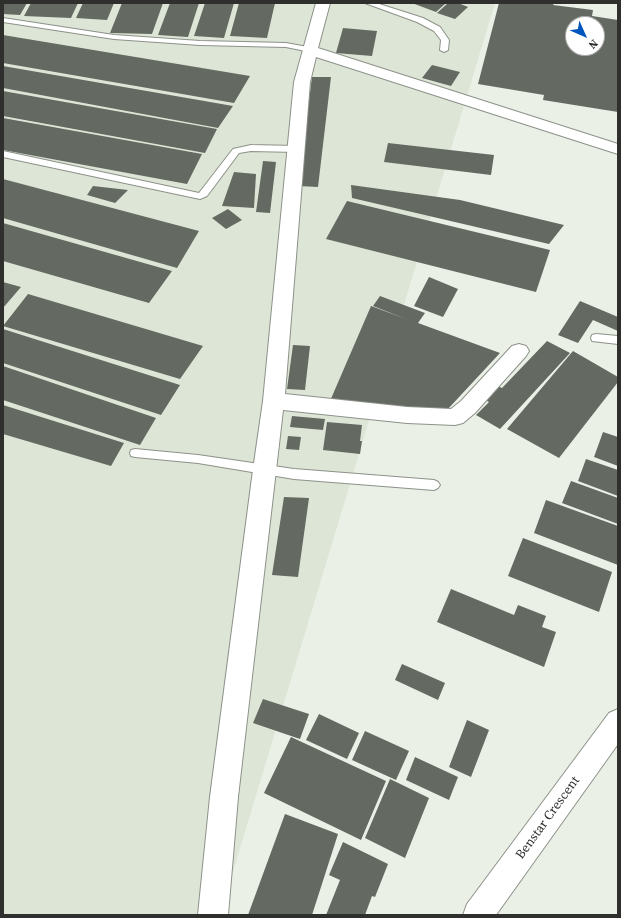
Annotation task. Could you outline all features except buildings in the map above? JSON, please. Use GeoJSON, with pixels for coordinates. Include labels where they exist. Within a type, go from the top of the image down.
{"type":"FeatureCollection","features":[{"type":"Feature","properties":{"kind":"street"},"geometry":{"type":"LineString","coordinates":[[213,915],[224,797],[264,470],[274,401],[298,149],[302,82],[323,3]]}},
{"type":"Feature","properties":{"kind":"street"},"geometry":{"type":"LineString","coordinates":[[310,50],[618,149]]}},
{"type":"Feature","properties":{"kind":"street"},"geometry":{"type":"LineString","coordinates":[[274,401],[407,414],[455,417],[468,407],[519,351]]}},
{"type":"Feature","properties":{"kind":"street","name":"Benstar Crescent"},"geometry":{"type":"LineString","coordinates":[[478,915],[617,726]]}},
{"type":"Feature","properties":{"kind":"lane"},"geometry":{"type":"LineString","coordinates":[[369,3],[420,20],[437,29],[445,40],[444,50]]}},
{"type":"Feature","properties":{"kind":"lane"},"geometry":{"type":"LineString","coordinates":[[3,20],[114,37],[200,43],[286,45],[310,50]]}},
{"type":"Feature","properties":{"kind":"lane"},"geometry":{"type":"LineString","coordinates":[[3,154],[200,196],[204,194],[236,151],[251,148],[298,149]]}},
{"type":"Feature","properties":{"kind":"lane"},"geometry":{"type":"LineString","coordinates":[[596,338],[618,340]]}},
{"type":"Feature","properties":{"kind":"lane"},"geometry":{"type":"LineString","coordinates":[[135,453],[198,459],[264,470],[434,485]]}},
{"type":"Feature","properties":{"kind":"shaded area"},"geometry":{"type":"Polygon","coordinates":[[[3,3],[495,3],[220,915],[3,915],[3,3]]]}}]}
